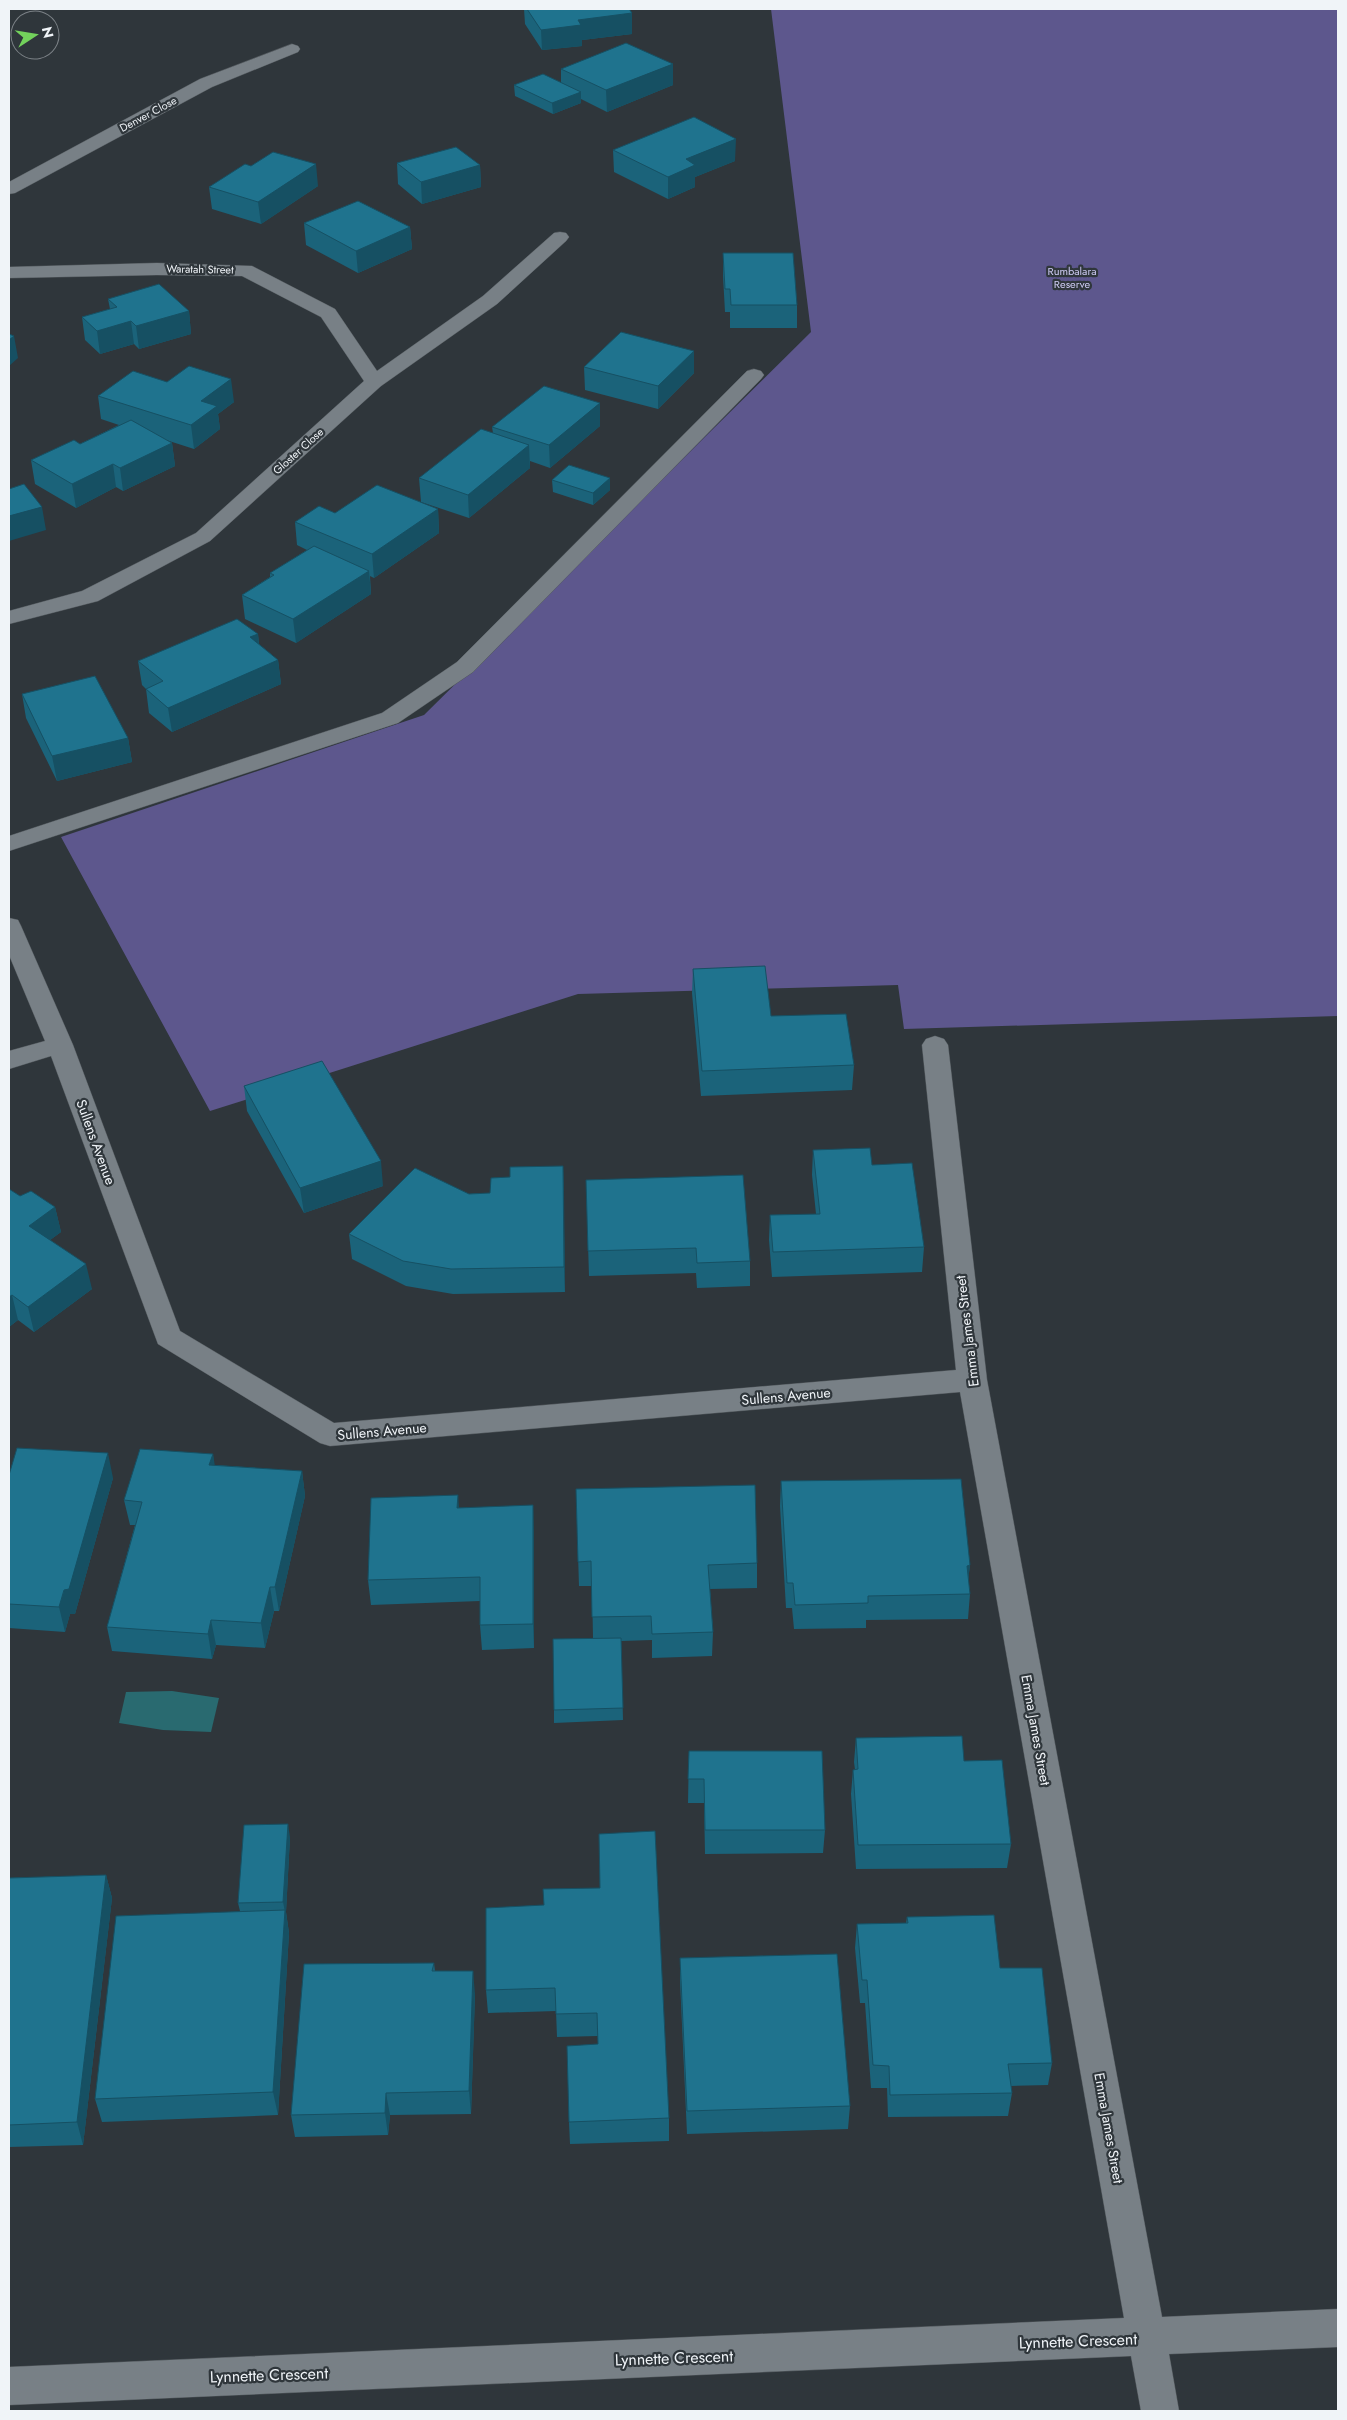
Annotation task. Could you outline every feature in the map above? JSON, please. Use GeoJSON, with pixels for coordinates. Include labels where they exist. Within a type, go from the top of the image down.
{"type":"FeatureCollection","features":[{"type":"Feature","properties":{"kind":"street","name":"Denver Close"},"geometry":{"type":"LineString","coordinates":[[9,189],[206,83],[292,49]]}},
{"type":"Feature","properties":{"kind":"street","name":"Gloster Close"},"geometry":{"type":"LineString","coordinates":[[9,618],[90,596],[203,537],[374,382],[490,300],[560,237]]}},
{"type":"Feature","properties":{"kind":"street","name":"Waratah Street"},"geometry":{"type":"LineString","coordinates":[[9,272],[157,269],[244,270],[328,313],[374,382]]}},
{"type":"Feature","properties":{"kind":"street"},"geometry":{"type":"LineString","coordinates":[[9,844],[390,718],[465,666],[754,375]]}},
{"type":"Feature","properties":{"kind":"street","name":"Sullens Avenue"},"geometry":{"type":"LineString","coordinates":[[9,926],[60,1045],[168,1337],[330,1436],[972,1380]]}},
{"type":"Feature","properties":{"kind":"street"},"geometry":{"type":"LineString","coordinates":[[9,1060],[60,1045]]}},
{"type":"Feature","properties":{"kind":"street","name":"Emma James Street"},"geometry":{"type":"LineString","coordinates":[[935,1045],[972,1380],[1160,2411]]}},
{"type":"Feature","properties":{"kind":"street","name":"Lynnette Crescent"},"geometry":{"type":"LineString","coordinates":[[9,2386],[1147,2338],[1338,2328]]}},
{"type":"Feature","properties":{"kind":"green space","name":"Rumbalara Reserve"},"geometry":{"type":"Polygon","coordinates":[[[771,9],[1338,9],[1338,1016],[904,1029],[898,985],[578,994],[210,1111],[61,837],[424,715],[811,332],[771,9]]]}},
{"type":"Feature","properties":{"kind":"water"},"geometry":{"type":"Polygon","coordinates":[[[172,1691],[219,1698],[211,1732],[163,1730],[119,1723],[126,1692],[172,1691]]]}},
{"type":"Feature","properties":{"kind":"building"},"geometry":{"type":"Polygon","coordinates":[[[527,9],[629,9],[632,13],[578,20],[581,25],[541,30],[527,9]]]}},
{"type":"Feature","properties":{"kind":"building"},"geometry":{"type":"Polygon","coordinates":[[[626,43],[673,64],[606,90],[561,69],[626,43]]]}},
{"type":"Feature","properties":{"kind":"building"},"geometry":{"type":"Polygon","coordinates":[[[543,74],[581,92],[552,103],[514,85],[543,74]]]}},
{"type":"Feature","properties":{"kind":"building"},"geometry":{"type":"Polygon","coordinates":[[[694,117],[736,139],[686,159],[695,165],[668,177],[613,150],[694,117]]]}},
{"type":"Feature","properties":{"kind":"building"},"geometry":{"type":"Polygon","coordinates":[[[456,147],[480,165],[421,182],[397,163],[456,147]]]}},
{"type":"Feature","properties":{"kind":"building"},"geometry":{"type":"Polygon","coordinates":[[[273,152],[316,164],[258,202],[209,187],[245,164],[251,166],[273,152]]]}},
{"type":"Feature","properties":{"kind":"building"},"geometry":{"type":"Polygon","coordinates":[[[358,201],[410,227],[356,251],[304,223],[358,201]]]}},
{"type":"Feature","properties":{"kind":"building"},"geometry":{"type":"Polygon","coordinates":[[[723,253],[793,253],[797,305],[731,305],[730,289],[725,289],[723,253]]]}},
{"type":"Feature","properties":{"kind":"building"},"geometry":{"type":"Polygon","coordinates":[[[159,284],[189,311],[136,326],[131,321],[97,331],[82,317],[117,307],[108,299],[159,284]]]}},
{"type":"Feature","properties":{"kind":"building"},"geometry":{"type":"Polygon","coordinates":[[[621,332],[694,351],[658,386],[584,367],[621,332]]]}},
{"type":"Feature","properties":{"kind":"building"},"geometry":{"type":"Polygon","coordinates":[[[189,366],[231,379],[201,401],[217,406],[191,425],[98,396],[133,371],[167,382],[189,366]]]}},
{"type":"Feature","properties":{"kind":"building"},"geometry":{"type":"Polygon","coordinates":[[[544,386],[600,403],[549,445],[492,427],[544,386]]]}},
{"type":"Feature","properties":{"kind":"building"},"geometry":{"type":"Polygon","coordinates":[[[131,420],[172,443],[120,468],[113,464],[72,484],[31,460],[74,440],[80,444],[131,420]]]}},
{"type":"Feature","properties":{"kind":"building"},"geometry":{"type":"Polygon","coordinates":[[[481,429],[529,445],[468,495],[419,478],[481,429]]]}},
{"type":"Feature","properties":{"kind":"building"},"geometry":{"type":"Polygon","coordinates":[[[569,465],[610,478],[593,493],[552,480],[569,465]]]}},
{"type":"Feature","properties":{"kind":"building"},"geometry":{"type":"Polygon","coordinates":[[[24,484],[42,507],[9,516],[9,489],[24,484]]]}},
{"type":"Feature","properties":{"kind":"building"},"geometry":{"type":"Polygon","coordinates":[[[377,485],[438,509],[372,554],[295,522],[319,506],[335,513],[377,485]]]}},
{"type":"Feature","properties":{"kind":"building"},"geometry":{"type":"Polygon","coordinates":[[[314,546],[369,571],[293,619],[242,595],[274,575],[270,573],[314,546]]]}},
{"type":"Feature","properties":{"kind":"building"},"geometry":{"type":"Polygon","coordinates":[[[237,619],[258,634],[250,637],[278,660],[168,708],[146,689],[163,681],[138,661],[237,619]]]}},
{"type":"Feature","properties":{"kind":"building"},"geometry":{"type":"Polygon","coordinates":[[[95,676],[128,738],[52,756],[22,694],[95,676]]]}},
{"type":"Feature","properties":{"kind":"building"},"geometry":{"type":"Polygon","coordinates":[[[765,966],[771,1016],[846,1014],[854,1065],[702,1071],[693,969],[765,966]]]}},
{"type":"Feature","properties":{"kind":"building"},"geometry":{"type":"Polygon","coordinates":[[[322,1061],[381,1161],[300,1188],[244,1086],[322,1061]]]}},
{"type":"Feature","properties":{"kind":"building"},"geometry":{"type":"Polygon","coordinates":[[[870,1148],[872,1165],[912,1163],[924,1247],[773,1252],[770,1215],[820,1214],[813,1150],[870,1148]]]}},
{"type":"Feature","properties":{"kind":"building"},"geometry":{"type":"Polygon","coordinates":[[[563,1166],[564,1267],[451,1269],[403,1261],[349,1234],[415,1168],[469,1194],[490,1193],[491,1178],[510,1177],[510,1167],[563,1166]]]}},
{"type":"Feature","properties":{"kind":"building"},"geometry":{"type":"Polygon","coordinates":[[[743,1175],[750,1261],[697,1263],[696,1248],[588,1251],[586,1180],[743,1175]]]}},
{"type":"Feature","properties":{"kind":"building"},"geometry":{"type":"Polygon","coordinates":[[[9,1189],[20,1196],[31,1191],[55,1207],[29,1226],[86,1264],[28,1307],[12,1295],[9,1297],[9,1189]]]}},
{"type":"Feature","properties":{"kind":"building"},"geometry":{"type":"Polygon","coordinates":[[[17,1448],[108,1453],[69,1589],[64,1590],[59,1607],[9,1604],[9,1475],[17,1448]]]}},
{"type":"Feature","properties":{"kind":"building"},"geometry":{"type":"Polygon","coordinates":[[[140,1449],[213,1454],[209,1465],[302,1471],[275,1587],[270,1587],[261,1623],[211,1620],[208,1634],[107,1627],[142,1502],[124,1500],[140,1449]]]}},
{"type":"Feature","properties":{"kind":"building"},"geometry":{"type":"Polygon","coordinates":[[[961,1479],[970,1565],[967,1566],[970,1594],[868,1596],[868,1603],[795,1605],[793,1583],[787,1583],[781,1481],[961,1479]]]}},
{"type":"Feature","properties":{"kind":"building"},"geometry":{"type":"Polygon","coordinates":[[[755,1485],[757,1563],[708,1565],[713,1632],[652,1634],[651,1616],[592,1617],[591,1561],[578,1562],[576,1489],[755,1485]]]}},
{"type":"Feature","properties":{"kind":"building"},"geometry":{"type":"Polygon","coordinates":[[[458,1495],[457,1508],[533,1505],[533,1624],[480,1625],[480,1577],[368,1580],[371,1498],[458,1495]]]}},
{"type":"Feature","properties":{"kind":"building"},"geometry":{"type":"Polygon","coordinates":[[[621,1638],[623,1708],[554,1710],[553,1639],[621,1638]]]}},
{"type":"Feature","properties":{"kind":"building"},"geometry":{"type":"Polygon","coordinates":[[[962,1736],[964,1761],[1002,1760],[1011,1844],[858,1845],[853,1770],[858,1769],[856,1738],[962,1736]]]}},
{"type":"Feature","properties":{"kind":"building"},"geometry":{"type":"Polygon","coordinates":[[[689,1751],[822,1751],[825,1830],[705,1830],[704,1779],[688,1779],[689,1751]]]}},
{"type":"Feature","properties":{"kind":"building"},"geometry":{"type":"Polygon","coordinates":[[[288,1824],[283,1902],[238,1903],[244,1825],[288,1824]]]}},
{"type":"Feature","properties":{"kind":"building"},"geometry":{"type":"Polygon","coordinates":[[[655,1831],[669,2118],[569,2122],[567,2046],[598,2044],[597,2013],[556,2014],[555,1988],[486,1990],[486,1908],[544,1905],[543,1889],[600,1888],[599,1834],[655,1831]]]}},
{"type":"Feature","properties":{"kind":"building"},"geometry":{"type":"Polygon","coordinates":[[[106,1875],[77,2122],[9,2125],[9,1878],[106,1875]]]}},
{"type":"Feature","properties":{"kind":"building"},"geometry":{"type":"Polygon","coordinates":[[[285,1910],[273,2092],[95,2099],[116,1916],[285,1910]]]}},
{"type":"Feature","properties":{"kind":"building"},"geometry":{"type":"Polygon","coordinates":[[[994,1915],[1000,1968],[1042,1968],[1052,2063],[1008,2064],[1012,2093],[890,2095],[889,2066],[873,2065],[867,1980],[862,1980],[857,1924],[908,1923],[907,1917],[994,1915]]]}},
{"type":"Feature","properties":{"kind":"building"},"geometry":{"type":"Polygon","coordinates":[[[837,1954],[850,2106],[687,2111],[680,1958],[837,1954]]]}},
{"type":"Feature","properties":{"kind":"building"},"geometry":{"type":"Polygon","coordinates":[[[434,1963],[432,1971],[473,1971],[469,2091],[386,2093],[385,2113],[291,2115],[304,1964],[434,1963]]]}}]}
